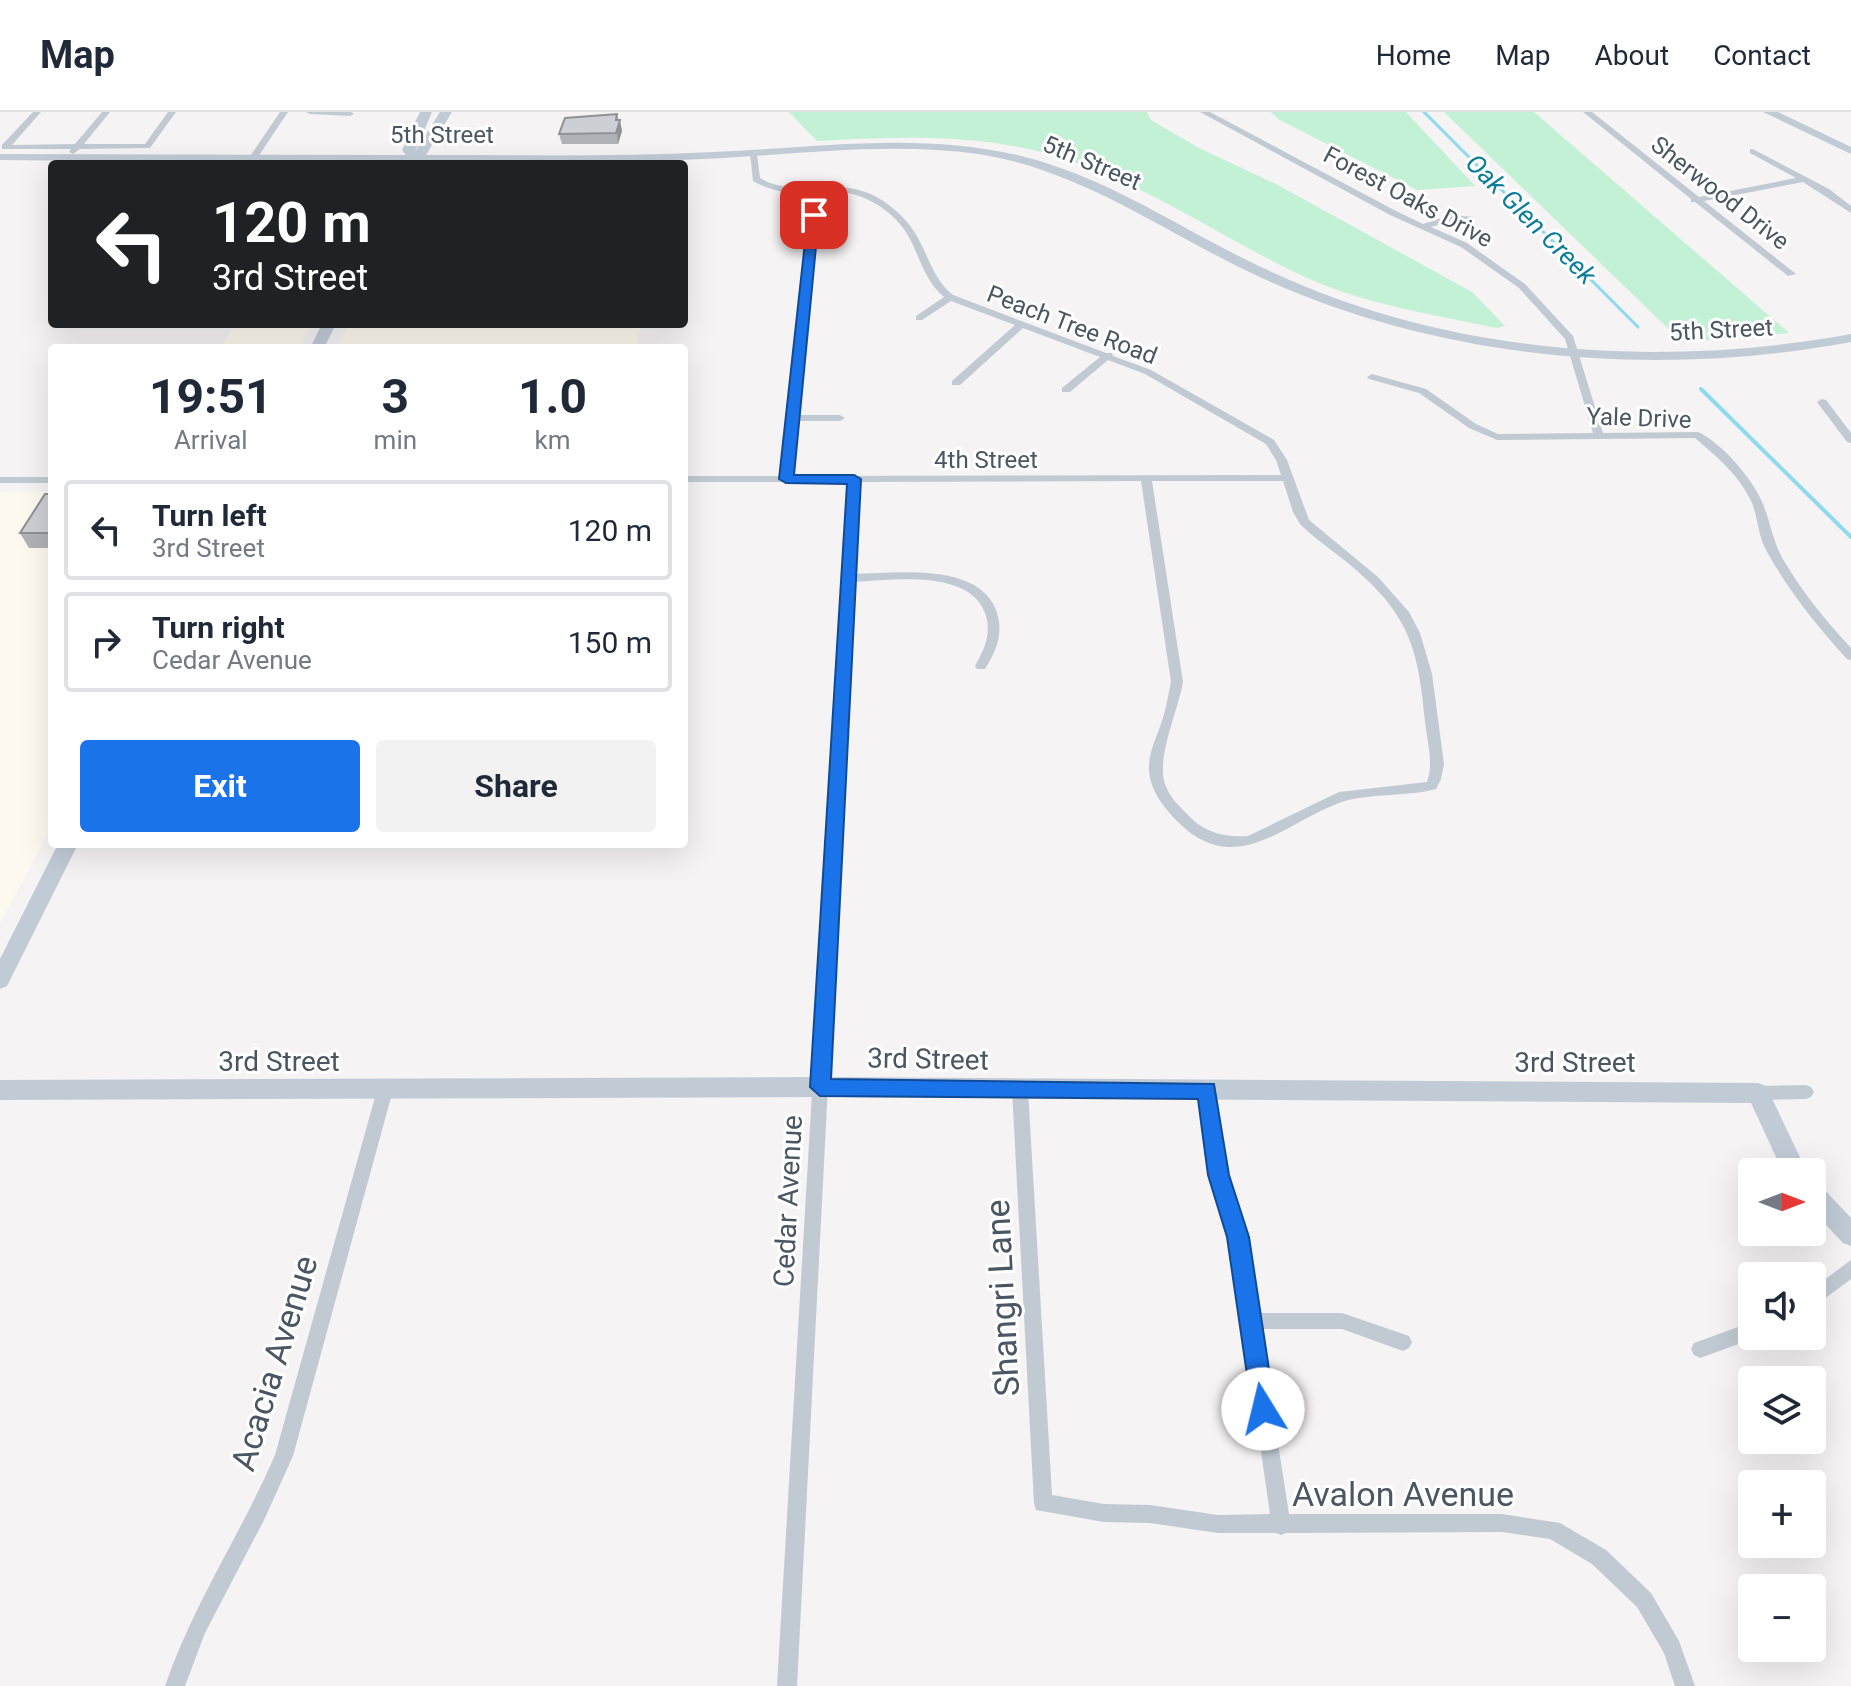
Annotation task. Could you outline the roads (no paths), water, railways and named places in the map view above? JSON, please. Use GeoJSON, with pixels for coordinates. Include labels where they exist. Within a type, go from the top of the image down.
{"type":"FeatureCollection","features":[{"type":"Feature","properties":{"kind":"main road"},"geometry":{"type":"LineString","coordinates":[[412,160],[408,150],[426,112]]}},
{"type":"Feature","properties":{"kind":"main road"},"geometry":{"type":"LineString","coordinates":[[413,160],[425,150],[446,112]]}},
{"type":"Feature","properties":{"kind":"main road"},"geometry":{"type":"LineString","coordinates":[[1769,112],[1851,151]]}},
{"type":"Feature","properties":{"kind":"main road","name":"5th Street"},"geometry":{"type":"LineString","coordinates":[[469,160],[753,155],[924,146],[1014,156],[1095,183],[1271,277],[1323,297],[1422,327],[1576,351],[1735,354],[1848,342]]}},
{"type":"Feature","properties":{"kind":"main road","name":"5th Street"},"geometry":{"type":"LineString","coordinates":[[0,157],[359,160]]}},
{"type":"Feature","properties":{"kind":"main road"},"geometry":{"type":"LineString","coordinates":[[0,980],[66,848]]}},
{"type":"Feature","properties":{"kind":"main road","name":"3rd Street"},"geometry":{"type":"LineString","coordinates":[[0,1090],[820,1087],[1758,1093]]}},
{"type":"Feature","properties":{"kind":"main road"},"geometry":{"type":"LineString","coordinates":[[1758,1093],[1788,1158]]}},
{"type":"Feature","properties":{"kind":"main road"},"geometry":{"type":"LineString","coordinates":[[1826,1208],[1851,1235]]}},
{"type":"Feature","properties":{"kind":"street"},"geometry":{"type":"LineString","coordinates":[[37,112],[5,147],[147,146],[172,112]]}},
{"type":"Feature","properties":{"kind":"street"},"geometry":{"type":"LineString","coordinates":[[67,158],[106,112]]}},
{"type":"Feature","properties":{"kind":"street"},"geometry":{"type":"LineString","coordinates":[[253,158],[284,112]]}},
{"type":"Feature","properties":{"kind":"street"},"geometry":{"type":"LineString","coordinates":[[310,112],[350,114]]}},
{"type":"Feature","properties":{"kind":"street","name":"Forest Oaks Drive"},"geometry":{"type":"LineString","coordinates":[[1204,112],[1421,227],[1464,245],[1522,286],[1564,329],[1576,351],[1599,436]]}},
{"type":"Feature","properties":{"kind":"street","name":"Sherwood Drive"},"geometry":{"type":"LineString","coordinates":[[1587,112],[1791,274]]}},
{"type":"Feature","properties":{"kind":"street"},"geometry":{"type":"LineString","coordinates":[[1753,151],[1851,210]]}},
{"type":"Feature","properties":{"kind":"street","name":"Peach Tree Road"},"geometry":{"type":"LineString","coordinates":[[753,155],[753,173],[761,183],[782,190],[854,190],[870,196],[911,231],[938,287],[950,297],[1148,372],[1270,442],[1277,450],[1294,507],[1304,522],[1389,594],[1416,631],[1428,667],[1437,772],[1431,786],[1339,797],[1266,835],[1234,843],[1193,829],[1166,802],[1155,774],[1158,741],[1176,699],[1177,682],[1146,480]]}},
{"type":"Feature","properties":{"kind":"street"},"geometry":{"type":"LineString","coordinates":[[1694,200],[1804,179]]}},
{"type":"Feature","properties":{"kind":"street"},"geometry":{"type":"LineString","coordinates":[[786,479],[815,190]]}},
{"type":"Feature","properties":{"kind":"street"},"geometry":{"type":"LineString","coordinates":[[1421,227],[1451,218],[1470,219]]}},
{"type":"Feature","properties":{"kind":"street","name":"Peach Tree Road"},"geometry":{"type":"LineString","coordinates":[[919,318],[950,297]]}},
{"type":"Feature","properties":{"kind":"street"},"geometry":{"type":"LineString","coordinates":[[956,383],[1020,325]]}},
{"type":"Feature","properties":{"kind":"street"},"geometry":{"type":"LineString","coordinates":[[1066,390],[1109,355]]}},
{"type":"Feature","properties":{"kind":"street","name":"Yale Drive"},"geometry":{"type":"LineString","coordinates":[[1372,377],[1410,385],[1436,398],[1482,433],[1497,437],[1698,435],[1739,471],[1760,509],[1768,543],[1788,578],[1812,615],[1851,656]]}},
{"type":"Feature","properties":{"kind":"street"},"geometry":{"type":"LineString","coordinates":[[1822,402],[1851,440]]}},
{"type":"Feature","properties":{"kind":"street"},"geometry":{"type":"LineString","coordinates":[[792,418],[840,418]]}},
{"type":"Feature","properties":{"kind":"street","name":"4th Street"},"geometry":{"type":"LineString","coordinates":[[688,479],[1287,478]]}},
{"type":"Feature","properties":{"kind":"street","name":"Cedar Avenue"},"geometry":{"type":"LineString","coordinates":[[787,1686],[854,479]]}},
{"type":"Feature","properties":{"kind":"street"},"geometry":{"type":"LineString","coordinates":[[0,480],[48,480]]}},
{"type":"Feature","properties":{"kind":"street"},"geometry":{"type":"LineString","coordinates":[[850,578],[945,578],[977,591],[989,604],[994,628],[992,649],[981,666]]}},
{"type":"Feature","properties":{"kind":"street","name":"Acacia Avenue"},"geometry":{"type":"LineString","coordinates":[[175,1686],[198,1623],[270,1491],[284,1456],[385,1090]]}},
{"type":"Feature","properties":{"kind":"street","name":"Shangri Lane"},"geometry":{"type":"LineString","coordinates":[[1020,1090],[1043,1503]]}},
{"type":"Feature","properties":{"kind":"street"},"geometry":{"type":"LineString","coordinates":[[1206,1090],[1218,1175],[1238,1237],[1281,1526]]}},
{"type":"Feature","properties":{"kind":"street","name":"3rd Street"},"geometry":{"type":"LineString","coordinates":[[1758,1093],[1806,1092]]}},
{"type":"Feature","properties":{"kind":"street"},"geometry":{"type":"LineString","coordinates":[[1826,1289],[1851,1268]]}},
{"type":"Feature","properties":{"kind":"street"},"geometry":{"type":"LineString","coordinates":[[1250,1321],[1342,1321],[1403,1342]]}},
{"type":"Feature","properties":{"kind":"street"},"geometry":{"type":"LineString","coordinates":[[1700,1349],[1738,1336]]}},
{"type":"Feature","properties":{"kind":"street","name":"Avalon Avenue"},"geometry":{"type":"LineString","coordinates":[[1043,1503],[1104,1513],[1281,1526],[1502,1523],[1553,1530],[1599,1557],[1644,1600],[1672,1648],[1685,1686]]}},
{"type":"Feature","properties":{"kind":"waterway","name":"Oak Glen Creek"},"geometry":{"type":"LineString","coordinates":[[1424,112],[1638,327]]}},
{"type":"Feature","properties":{"kind":"waterway","name":"Oak Glen Creek"},"geometry":{"type":"LineString","coordinates":[[1701,389],[1851,537]]}}]}
